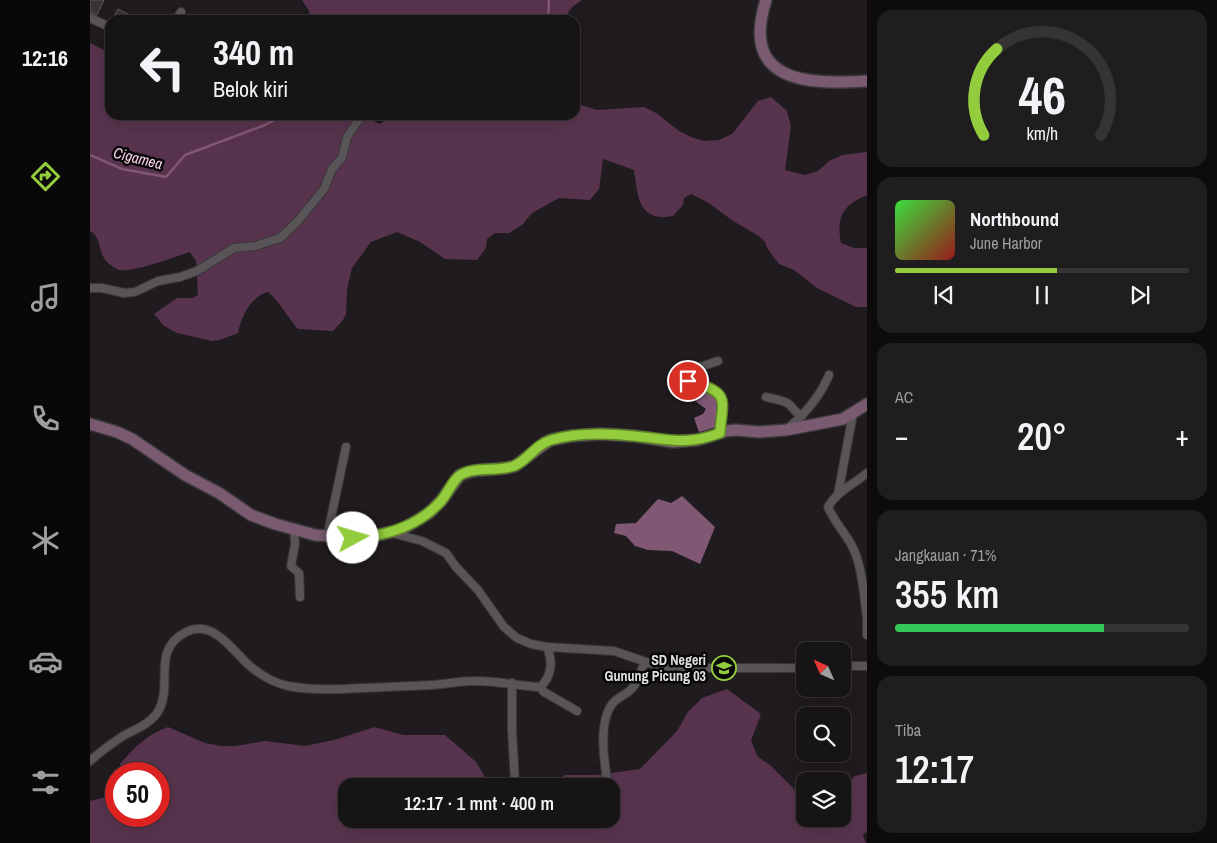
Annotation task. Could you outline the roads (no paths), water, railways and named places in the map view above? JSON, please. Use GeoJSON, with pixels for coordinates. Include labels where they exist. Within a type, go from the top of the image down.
{"type":"FeatureCollection","features":[{"type":"Feature","properties":{"kind":"main road"},"geometry":{"type":"LineString","coordinates":[[766,0],[760,24],[761,43],[765,57],[777,69],[788,76],[802,80],[844,83],[867,81]]}},
{"type":"Feature","properties":{"kind":"main road"},"geometry":{"type":"LineString","coordinates":[[90,424],[132,439],[185,476],[219,493],[251,515],[294,530],[327,537],[362,537],[401,530],[417,522],[441,501],[460,475],[473,471],[515,466],[550,440],[571,436],[601,434],[684,442],[703,440],[720,433],[736,430],[759,432],[786,430],[842,419],[867,404]]}},
{"type":"Feature","properties":{"kind":"street"},"geometry":{"type":"LineString","coordinates":[[90,18],[105,25]]}},
{"type":"Feature","properties":{"kind":"street"},"geometry":{"type":"LineString","coordinates":[[90,288],[102,288],[124,293],[135,292],[158,281],[198,271],[234,248],[255,246],[280,238],[297,222],[324,189],[332,169],[342,158],[347,137],[359,120]]}},
{"type":"Feature","properties":{"kind":"street"},"geometry":{"type":"LineString","coordinates":[[718,361],[697,368],[687,374],[685,378],[688,381],[706,386],[720,395],[723,402],[720,433]]}},
{"type":"Feature","properties":{"kind":"street"},"geometry":{"type":"LineString","coordinates":[[786,430],[802,416],[820,394],[829,375]]}},
{"type":"Feature","properties":{"kind":"street"},"geometry":{"type":"LineString","coordinates":[[766,397],[786,402],[792,410],[802,416]]}},
{"type":"Feature","properties":{"kind":"street"},"geometry":{"type":"LineString","coordinates":[[838,494],[853,414]]}},
{"type":"Feature","properties":{"kind":"street"},"geometry":{"type":"LineString","coordinates":[[327,537],[346,448]]}},
{"type":"Feature","properties":{"kind":"street"},"geometry":{"type":"LineString","coordinates":[[867,473],[853,485],[838,494],[828,507],[852,546],[859,567],[867,620],[867,635]]}},
{"type":"Feature","properties":{"kind":"street"},"geometry":{"type":"LineString","coordinates":[[294,530],[295,544],[291,566],[299,573],[300,597]]}},
{"type":"Feature","properties":{"kind":"street"},"geometry":{"type":"LineString","coordinates":[[390,532],[416,539],[442,550],[478,590],[511,635],[531,644],[547,647],[614,651],[666,668],[796,668]]}},
{"type":"Feature","properties":{"kind":"street"},"geometry":{"type":"LineString","coordinates":[[90,761],[156,715],[161,705],[167,652],[174,641],[192,630],[205,630],[216,634],[230,644],[259,674],[282,685],[299,688],[343,689],[471,681],[512,683],[540,688],[577,711]]}},
{"type":"Feature","properties":{"kind":"street"},"geometry":{"type":"LineString","coordinates":[[540,688],[547,679],[551,665],[547,647]]}},
{"type":"Feature","properties":{"kind":"street"},"geometry":{"type":"LineString","coordinates":[[607,778],[603,750],[604,731],[608,715],[614,702],[635,685],[640,671],[646,662]]}},
{"type":"Feature","properties":{"kind":"street"},"geometry":{"type":"LineString","coordinates":[[851,666],[867,666]]}},
{"type":"Feature","properties":{"kind":"street"},"geometry":{"type":"LineString","coordinates":[[512,683],[515,778]]}},
{"type":"Feature","properties":{"kind":"waterway","name":"Cigamea"},"geometry":{"type":"LineString","coordinates":[[548,15],[549,0]]}},
{"type":"Feature","properties":{"kind":"waterway","name":"Cigamea"},"geometry":{"type":"LineString","coordinates":[[90,155],[122,169],[166,177],[185,155],[274,120]]}},
{"type":"Feature","properties":{"kind":"place","name":"SD Negeri Gunung Picung 03"},"geometry":{"type":"Point","coordinates":[724,668]}}]}
